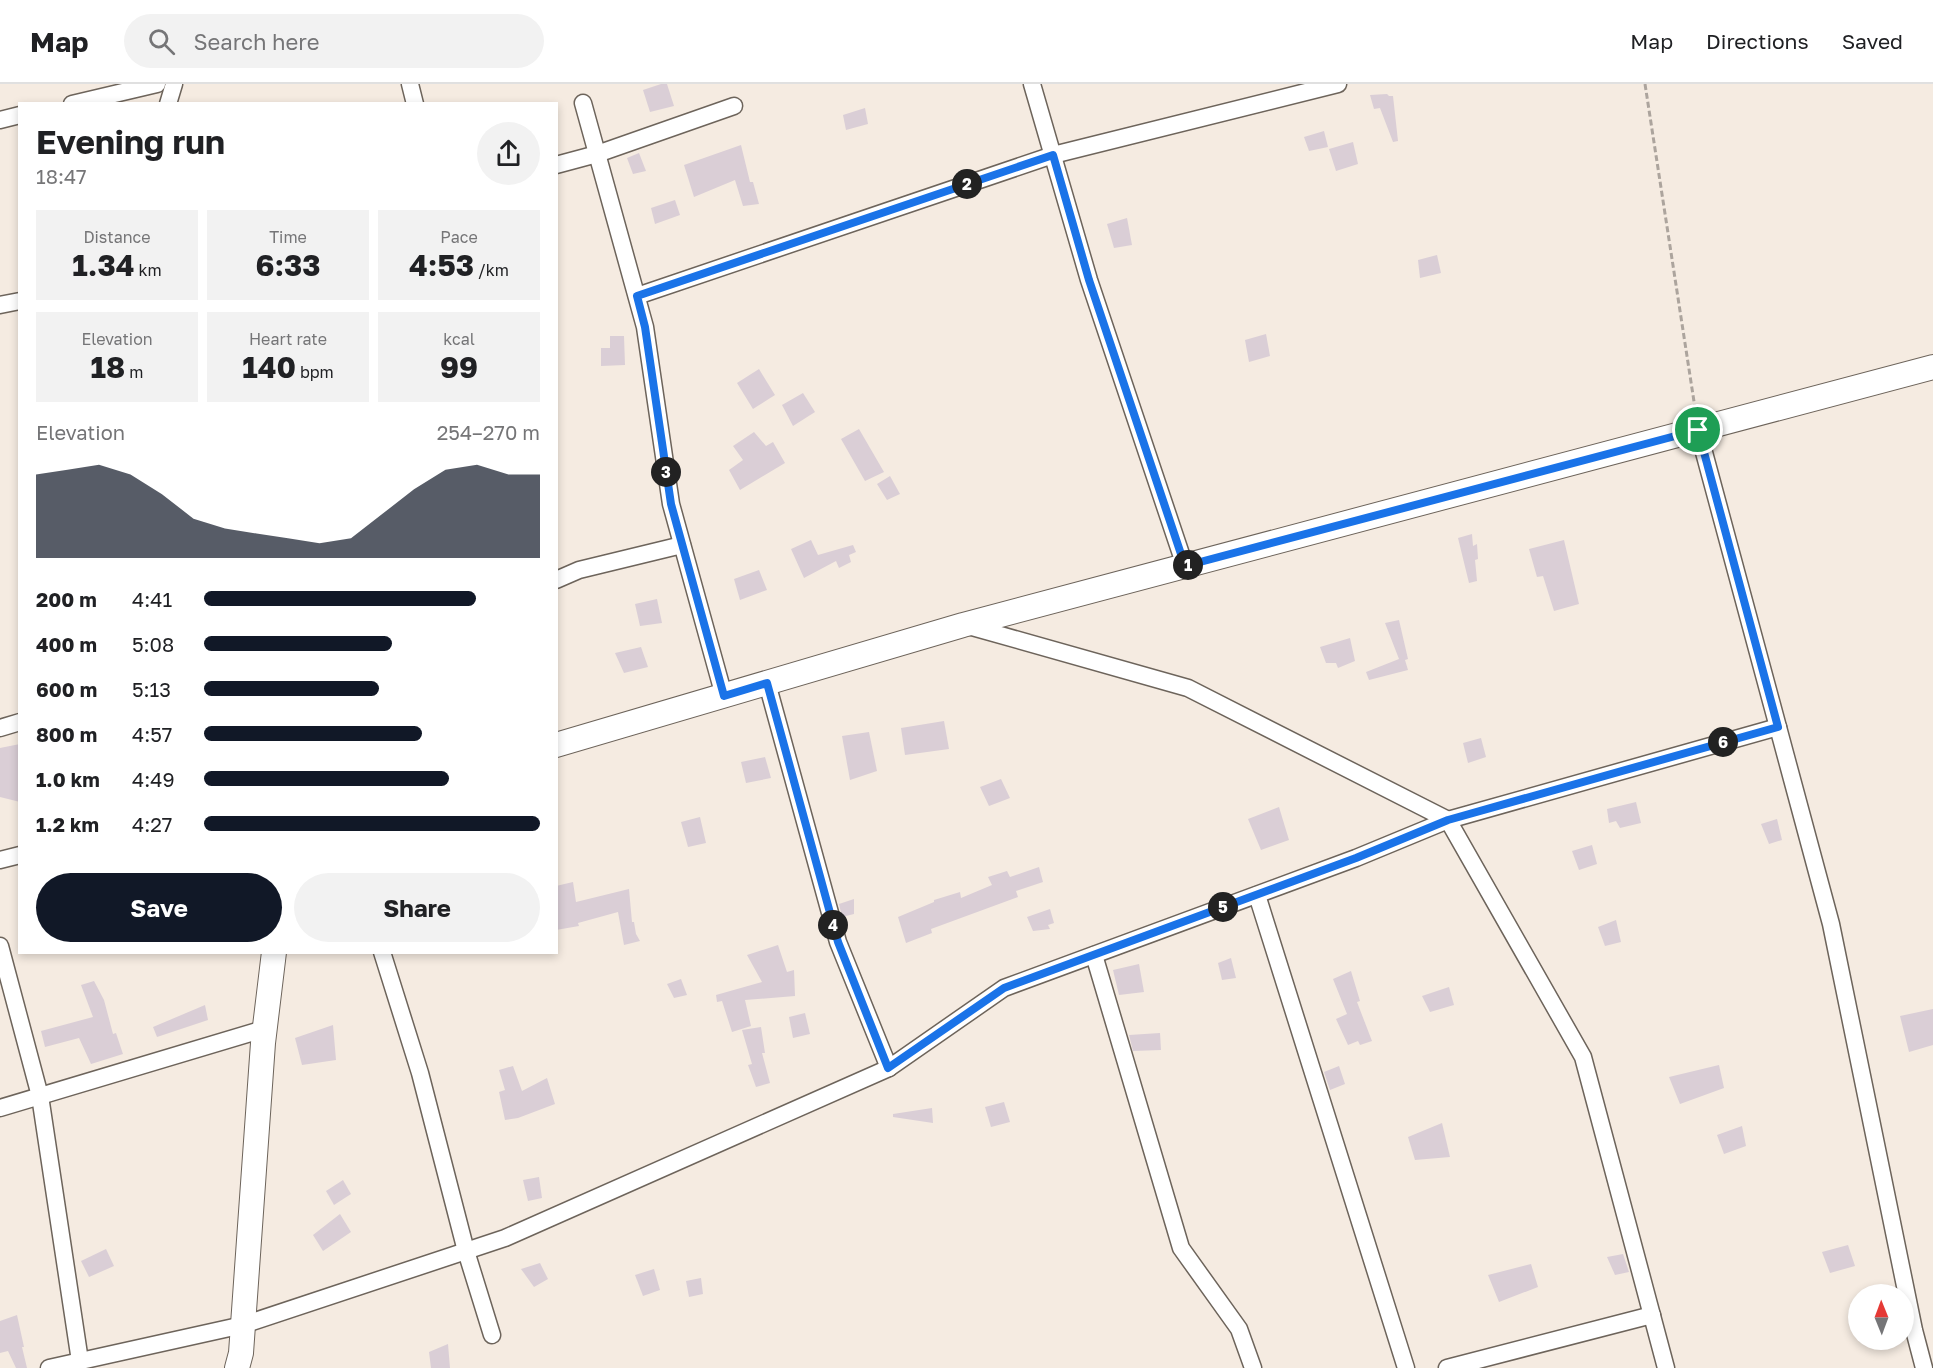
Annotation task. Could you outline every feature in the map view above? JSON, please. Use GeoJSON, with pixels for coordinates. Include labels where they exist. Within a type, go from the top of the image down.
{"type":"FeatureCollection","features":[{"type":"Feature","properties":{"kind":"main road"},"geometry":{"type":"LineString","coordinates":[[558,744],[963,625],[1933,368]]}},
{"type":"Feature","properties":{"kind":"main road"},"geometry":{"type":"LineString","coordinates":[[237,1368],[241,1353],[264,1029],[274,954]]}},
{"type":"Feature","properties":{"kind":"street"},"geometry":{"type":"LineString","coordinates":[[80,102],[157,84]]}},
{"type":"Feature","properties":{"kind":"street"},"geometry":{"type":"LineString","coordinates":[[169,102],[174,84]]}},
{"type":"Feature","properties":{"kind":"street"},"geometry":{"type":"LineString","coordinates":[[410,84],[414,102]]}},
{"type":"Feature","properties":{"kind":"street"},"geometry":{"type":"LineString","coordinates":[[1032,84],[1089,280],[1185,566]]}},
{"type":"Feature","properties":{"kind":"street"},"geometry":{"type":"LineString","coordinates":[[637,296],[1053,155],[1338,84]]}},
{"type":"Feature","properties":{"kind":"street"},"geometry":{"type":"LineString","coordinates":[[583,103],[645,327],[671,504],[724,696]]}},
{"type":"Feature","properties":{"kind":"street"},"geometry":{"type":"LineString","coordinates":[[558,164],[597,154],[734,106]]}},
{"type":"Feature","properties":{"kind":"street"},"geometry":{"type":"LineString","coordinates":[[0,120],[18,116]]}},
{"type":"Feature","properties":{"kind":"street"},"geometry":{"type":"LineString","coordinates":[[0,305],[18,300]]}},
{"type":"Feature","properties":{"kind":"street"},"geometry":{"type":"LineString","coordinates":[[1698,430],[1830,924],[1914,1330],[1924,1368]]}},
{"type":"Feature","properties":{"kind":"street"},"geometry":{"type":"LineString","coordinates":[[558,579],[579,570],[682,545]]}},
{"type":"Feature","properties":{"kind":"street"},"geometry":{"type":"LineString","coordinates":[[963,625],[1188,688],[1448,820],[1583,1057],[1666,1368]]}},
{"type":"Feature","properties":{"kind":"street"},"geometry":{"type":"LineString","coordinates":[[767,683],[838,942],[888,1068]]}},
{"type":"Feature","properties":{"kind":"street"},"geometry":{"type":"LineString","coordinates":[[0,728],[18,723]]}},
{"type":"Feature","properties":{"kind":"street"},"geometry":{"type":"LineString","coordinates":[[49,1368],[243,1325],[505,1238],[888,1068],[1004,988],[1356,858],[1448,820],[1778,727]]}},
{"type":"Feature","properties":{"kind":"street"},"geometry":{"type":"LineString","coordinates":[[0,860],[18,856]]}},
{"type":"Feature","properties":{"kind":"street"},"geometry":{"type":"LineString","coordinates":[[1257,895],[1406,1368]]}},
{"type":"Feature","properties":{"kind":"street"},"geometry":{"type":"LineString","coordinates":[[0,946],[40,1096],[80,1361]]}},
{"type":"Feature","properties":{"kind":"street"},"geometry":{"type":"LineString","coordinates":[[383,954],[420,1073],[466,1251],[492,1335]]}},
{"type":"Feature","properties":{"kind":"street"},"geometry":{"type":"LineString","coordinates":[[1094,955],[1181,1248],[1239,1329],[1253,1368]]}},
{"type":"Feature","properties":{"kind":"street"},"geometry":{"type":"LineString","coordinates":[[0,1108],[264,1029]]}},
{"type":"Feature","properties":{"kind":"street"},"geometry":{"type":"LineString","coordinates":[[1447,1368],[1652,1315]]}},
{"type":"Feature","properties":{"kind":"path"},"geometry":{"type":"LineString","coordinates":[[1645,84],[1698,430]]}},
{"type":"Feature","properties":{"kind":"building"},"geometry":{"type":"Polygon","coordinates":[[[667,84],[674,106],[650,112],[643,90],[667,84]]]}},
{"type":"Feature","properties":{"kind":"building"},"geometry":{"type":"Polygon","coordinates":[[[1370,95],[1393,96],[1398,141],[1393,142],[1380,108],[1374,109],[1370,95]]]}},
{"type":"Feature","properties":{"kind":"building"},"geometry":{"type":"Polygon","coordinates":[[[865,108],[868,124],[846,130],[843,115],[865,108]]]}},
{"type":"Feature","properties":{"kind":"building"},"geometry":{"type":"Polygon","coordinates":[[[1324,131],[1328,147],[1309,151],[1304,137],[1324,131]]]}},
{"type":"Feature","properties":{"kind":"building"},"geometry":{"type":"Polygon","coordinates":[[[1353,142],[1358,164],[1336,171],[1329,149],[1353,142]]]}},
{"type":"Feature","properties":{"kind":"building"},"geometry":{"type":"Polygon","coordinates":[[[741,145],[750,182],[753,182],[759,204],[743,206],[735,180],[694,197],[684,165],[741,145]]]}},
{"type":"Feature","properties":{"kind":"building"},"geometry":{"type":"Polygon","coordinates":[[[639,153],[646,171],[633,174],[627,158],[639,153]]]}},
{"type":"Feature","properties":{"kind":"building"},"geometry":{"type":"Polygon","coordinates":[[[675,200],[680,215],[655,224],[651,208],[675,200]]]}},
{"type":"Feature","properties":{"kind":"building"},"geometry":{"type":"Polygon","coordinates":[[[1127,218],[1132,245],[1114,248],[1107,224],[1127,218]]]}},
{"type":"Feature","properties":{"kind":"building"},"geometry":{"type":"Polygon","coordinates":[[[1437,255],[1441,273],[1420,278],[1418,260],[1437,255]]]}},
{"type":"Feature","properties":{"kind":"building"},"geometry":{"type":"Polygon","coordinates":[[[1266,334],[1270,356],[1249,362],[1245,340],[1266,334]]]}},
{"type":"Feature","properties":{"kind":"building"},"geometry":{"type":"Polygon","coordinates":[[[610,336],[624,336],[625,365],[601,366],[601,348],[610,348],[610,336]]]}},
{"type":"Feature","properties":{"kind":"building"},"geometry":{"type":"Polygon","coordinates":[[[759,369],[775,395],[753,409],[737,383],[759,369]]]}},
{"type":"Feature","properties":{"kind":"building"},"geometry":{"type":"Polygon","coordinates":[[[803,393],[815,412],[793,426],[782,405],[803,393]]]}},
{"type":"Feature","properties":{"kind":"building"},"geometry":{"type":"Polygon","coordinates":[[[859,429],[884,472],[865,481],[841,439],[859,429]]]}},
{"type":"Feature","properties":{"kind":"building"},"geometry":{"type":"Polygon","coordinates":[[[754,432],[766,446],[773,442],[785,463],[740,490],[729,470],[743,460],[733,446],[754,432]]]}},
{"type":"Feature","properties":{"kind":"building"},"geometry":{"type":"Polygon","coordinates":[[[890,476],[900,494],[887,500],[877,484],[890,476]]]}},
{"type":"Feature","properties":{"kind":"building"},"geometry":{"type":"Polygon","coordinates":[[[1472,534],[1473,546],[1477,544],[1478,559],[1475,560],[1477,581],[1469,583],[1458,538],[1472,534]]]}},
{"type":"Feature","properties":{"kind":"building"},"geometry":{"type":"Polygon","coordinates":[[[811,540],[818,555],[853,545],[856,552],[849,555],[851,562],[839,568],[836,561],[804,578],[791,549],[811,540]]]}},
{"type":"Feature","properties":{"kind":"building"},"geometry":{"type":"Polygon","coordinates":[[[1564,540],[1579,604],[1554,611],[1543,576],[1537,577],[1529,549],[1564,540]]]}},
{"type":"Feature","properties":{"kind":"building"},"geometry":{"type":"Polygon","coordinates":[[[759,570],[767,590],[740,600],[734,579],[759,570]]]}},
{"type":"Feature","properties":{"kind":"building"},"geometry":{"type":"Polygon","coordinates":[[[657,599],[662,623],[640,626],[635,604],[657,599]]]}},
{"type":"Feature","properties":{"kind":"building"},"geometry":{"type":"Polygon","coordinates":[[[1399,620],[1408,659],[1405,660],[1408,670],[1369,680],[1366,672],[1399,659],[1385,623],[1399,620]]]}},
{"type":"Feature","properties":{"kind":"building"},"geometry":{"type":"Polygon","coordinates":[[[1350,638],[1355,661],[1338,668],[1336,663],[1326,663],[1320,647],[1350,638]]]}},
{"type":"Feature","properties":{"kind":"building"},"geometry":{"type":"Polygon","coordinates":[[[641,647],[648,667],[624,673],[615,653],[641,647]]]}},
{"type":"Feature","properties":{"kind":"building"},"geometry":{"type":"Polygon","coordinates":[[[944,721],[949,749],[905,755],[901,728],[944,721]]]}},
{"type":"Feature","properties":{"kind":"building"},"geometry":{"type":"Polygon","coordinates":[[[869,732],[877,771],[850,780],[842,736],[869,732]]]}},
{"type":"Feature","properties":{"kind":"building"},"geometry":{"type":"Polygon","coordinates":[[[1481,738],[1486,757],[1468,763],[1463,743],[1481,738]]]}},
{"type":"Feature","properties":{"kind":"building"},"geometry":{"type":"Polygon","coordinates":[[[18,744],[18,802],[0,797],[0,748],[18,744]]]}},
{"type":"Feature","properties":{"kind":"building"},"geometry":{"type":"Polygon","coordinates":[[[765,757],[771,778],[746,783],[741,762],[765,757]]]}},
{"type":"Feature","properties":{"kind":"building"},"geometry":{"type":"Polygon","coordinates":[[[1001,779],[1010,798],[989,806],[980,787],[1001,779]]]}},
{"type":"Feature","properties":{"kind":"building"},"geometry":{"type":"Polygon","coordinates":[[[1636,802],[1641,823],[1620,828],[1616,821],[1609,823],[1607,809],[1636,802]]]}},
{"type":"Feature","properties":{"kind":"building"},"geometry":{"type":"Polygon","coordinates":[[[1279,807],[1289,840],[1261,850],[1248,819],[1279,807]]]}},
{"type":"Feature","properties":{"kind":"building"},"geometry":{"type":"Polygon","coordinates":[[[700,817],[706,843],[688,847],[681,822],[700,817]]]}},
{"type":"Feature","properties":{"kind":"building"},"geometry":{"type":"Polygon","coordinates":[[[1777,819],[1782,840],[1769,844],[1761,824],[1777,819]]]}},
{"type":"Feature","properties":{"kind":"building"},"geometry":{"type":"Polygon","coordinates":[[[1592,845],[1597,864],[1579,870],[1572,851],[1592,845]]]}},
{"type":"Feature","properties":{"kind":"building"},"geometry":{"type":"Polygon","coordinates":[[[1039,867],[1043,882],[1016,891],[1018,897],[931,929],[932,933],[906,943],[898,917],[934,902],[934,900],[960,892],[961,898],[992,885],[988,877],[1007,871],[1010,877],[1039,867]]]}},
{"type":"Feature","properties":{"kind":"building"},"geometry":{"type":"Polygon","coordinates":[[[573,882],[576,902],[629,889],[632,922],[634,922],[640,941],[624,945],[618,912],[578,923],[579,926],[558,930],[558,886],[573,882]]]}},
{"type":"Feature","properties":{"kind":"building"},"geometry":{"type":"Polygon","coordinates":[[[854,899],[854,914],[842,917],[839,904],[854,899]]]}},
{"type":"Feature","properties":{"kind":"building"},"geometry":{"type":"Polygon","coordinates":[[[1050,909],[1054,923],[1048,925],[1050,929],[1033,931],[1027,917],[1050,909]]]}},
{"type":"Feature","properties":{"kind":"building"},"geometry":{"type":"Polygon","coordinates":[[[1616,920],[1621,942],[1605,946],[1598,927],[1616,920]]]}},
{"type":"Feature","properties":{"kind":"building"},"geometry":{"type":"Polygon","coordinates":[[[778,945],[787,972],[794,970],[795,996],[745,1000],[751,1026],[732,1032],[722,1001],[717,1002],[716,995],[762,982],[747,955],[778,945]]]}},
{"type":"Feature","properties":{"kind":"building"},"geometry":{"type":"Polygon","coordinates":[[[1231,958],[1236,978],[1222,980],[1218,963],[1231,958]]]}},
{"type":"Feature","properties":{"kind":"building"},"geometry":{"type":"Polygon","coordinates":[[[1139,964],[1144,992],[1119,995],[1113,970],[1139,964]]]}},
{"type":"Feature","properties":{"kind":"building"},"geometry":{"type":"Polygon","coordinates":[[[1351,971],[1360,1001],[1357,1002],[1372,1041],[1360,1045],[1358,1041],[1348,1045],[1336,1019],[1347,1014],[1333,979],[1351,971]]]}},
{"type":"Feature","properties":{"kind":"building"},"geometry":{"type":"Polygon","coordinates":[[[681,979],[687,995],[674,998],[667,984],[681,979]]]}},
{"type":"Feature","properties":{"kind":"building"},"geometry":{"type":"Polygon","coordinates":[[[94,981],[104,1000],[113,1034],[116,1033],[123,1054],[91,1064],[79,1038],[45,1047],[41,1031],[93,1017],[81,985],[94,981]]]}},
{"type":"Feature","properties":{"kind":"building"},"geometry":{"type":"Polygon","coordinates":[[[1449,987],[1454,1005],[1430,1012],[1422,996],[1449,987]]]}},
{"type":"Feature","properties":{"kind":"building"},"geometry":{"type":"Polygon","coordinates":[[[205,1005],[208,1020],[157,1037],[153,1027],[205,1005]]]}},
{"type":"Feature","properties":{"kind":"building"},"geometry":{"type":"Polygon","coordinates":[[[1933,1009],[1933,1045],[1909,1052],[1900,1016],[1933,1009]]]}},
{"type":"Feature","properties":{"kind":"building"},"geometry":{"type":"Polygon","coordinates":[[[805,1013],[810,1034],[793,1038],[789,1017],[805,1013]]]}},
{"type":"Feature","properties":{"kind":"building"},"geometry":{"type":"Polygon","coordinates":[[[333,1025],[336,1060],[302,1065],[295,1038],[333,1025]]]}},
{"type":"Feature","properties":{"kind":"building"},"geometry":{"type":"Polygon","coordinates":[[[761,1027],[765,1053],[762,1053],[770,1083],[756,1087],[748,1065],[752,1064],[742,1030],[761,1027]]]}},
{"type":"Feature","properties":{"kind":"building"},"geometry":{"type":"Polygon","coordinates":[[[1160,1033],[1161,1050],[1133,1051],[1129,1035],[1160,1033]]]}},
{"type":"Feature","properties":{"kind":"building"},"geometry":{"type":"Polygon","coordinates":[[[1719,1065],[1724,1088],[1680,1104],[1669,1077],[1719,1065]]]}},
{"type":"Feature","properties":{"kind":"building"},"geometry":{"type":"Polygon","coordinates":[[[513,1066],[522,1091],[547,1078],[555,1104],[518,1118],[505,1120],[499,1092],[505,1090],[499,1070],[513,1066]]]}},
{"type":"Feature","properties":{"kind":"building"},"geometry":{"type":"Polygon","coordinates":[[[1339,1066],[1345,1084],[1330,1090],[1324,1072],[1339,1066]]]}},
{"type":"Feature","properties":{"kind":"building"},"geometry":{"type":"Polygon","coordinates":[[[1004,1102],[1010,1122],[991,1127],[985,1107],[1004,1102]]]}},
{"type":"Feature","properties":{"kind":"building"},"geometry":{"type":"Polygon","coordinates":[[[932,1108],[933,1123],[893,1117],[893,1114],[932,1108]]]}},
{"type":"Feature","properties":{"kind":"building"},"geometry":{"type":"Polygon","coordinates":[[[1442,1123],[1450,1157],[1415,1160],[1408,1137],[1442,1123]]]}},
{"type":"Feature","properties":{"kind":"building"},"geometry":{"type":"Polygon","coordinates":[[[1742,1126],[1746,1146],[1724,1154],[1717,1135],[1742,1126]]]}},
{"type":"Feature","properties":{"kind":"building"},"geometry":{"type":"Polygon","coordinates":[[[539,1177],[542,1198],[528,1201],[523,1180],[539,1177]]]}},
{"type":"Feature","properties":{"kind":"building"},"geometry":{"type":"Polygon","coordinates":[[[343,1180],[351,1194],[334,1205],[326,1191],[343,1180]]]}},
{"type":"Feature","properties":{"kind":"building"},"geometry":{"type":"Polygon","coordinates":[[[340,1214],[351,1232],[323,1251],[313,1235],[340,1214]]]}},
{"type":"Feature","properties":{"kind":"building"},"geometry":{"type":"Polygon","coordinates":[[[1848,1245],[1855,1266],[1830,1273],[1822,1252],[1848,1245]]]}},
{"type":"Feature","properties":{"kind":"building"},"geometry":{"type":"Polygon","coordinates":[[[106,1249],[114,1266],[89,1277],[81,1261],[106,1249]]]}},
{"type":"Feature","properties":{"kind":"building"},"geometry":{"type":"Polygon","coordinates":[[[1623,1254],[1629,1272],[1615,1275],[1607,1257],[1623,1254]]]}},
{"type":"Feature","properties":{"kind":"building"},"geometry":{"type":"Polygon","coordinates":[[[540,1263],[548,1279],[534,1287],[521,1269],[540,1263]]]}},
{"type":"Feature","properties":{"kind":"building"},"geometry":{"type":"Polygon","coordinates":[[[1531,1264],[1538,1287],[1499,1302],[1488,1275],[1531,1264]]]}},
{"type":"Feature","properties":{"kind":"building"},"geometry":{"type":"Polygon","coordinates":[[[654,1269],[660,1290],[643,1296],[635,1275],[654,1269]]]}},
{"type":"Feature","properties":{"kind":"building"},"geometry":{"type":"Polygon","coordinates":[[[701,1278],[703,1294],[689,1297],[686,1281],[701,1278]]]}},
{"type":"Feature","properties":{"kind":"building"},"geometry":{"type":"Polygon","coordinates":[[[17,1315],[27,1368],[16,1368],[8,1351],[0,1353],[0,1321],[17,1315]]]}},
{"type":"Feature","properties":{"kind":"building"},"geometry":{"type":"Polygon","coordinates":[[[448,1344],[450,1368],[431,1368],[429,1352],[448,1344]]]}},
{"type":"Feature","properties":{"kind":"route"},"geometry":{"type":"LineString","coordinates":[[1053,155],[1089,280],[1185,566],[1698,430],[1778,727],[1448,820],[1356,858],[1004,988],[888,1068],[838,942],[767,683],[724,696],[671,504],[645,327],[637,296],[1053,155]]}}]}
